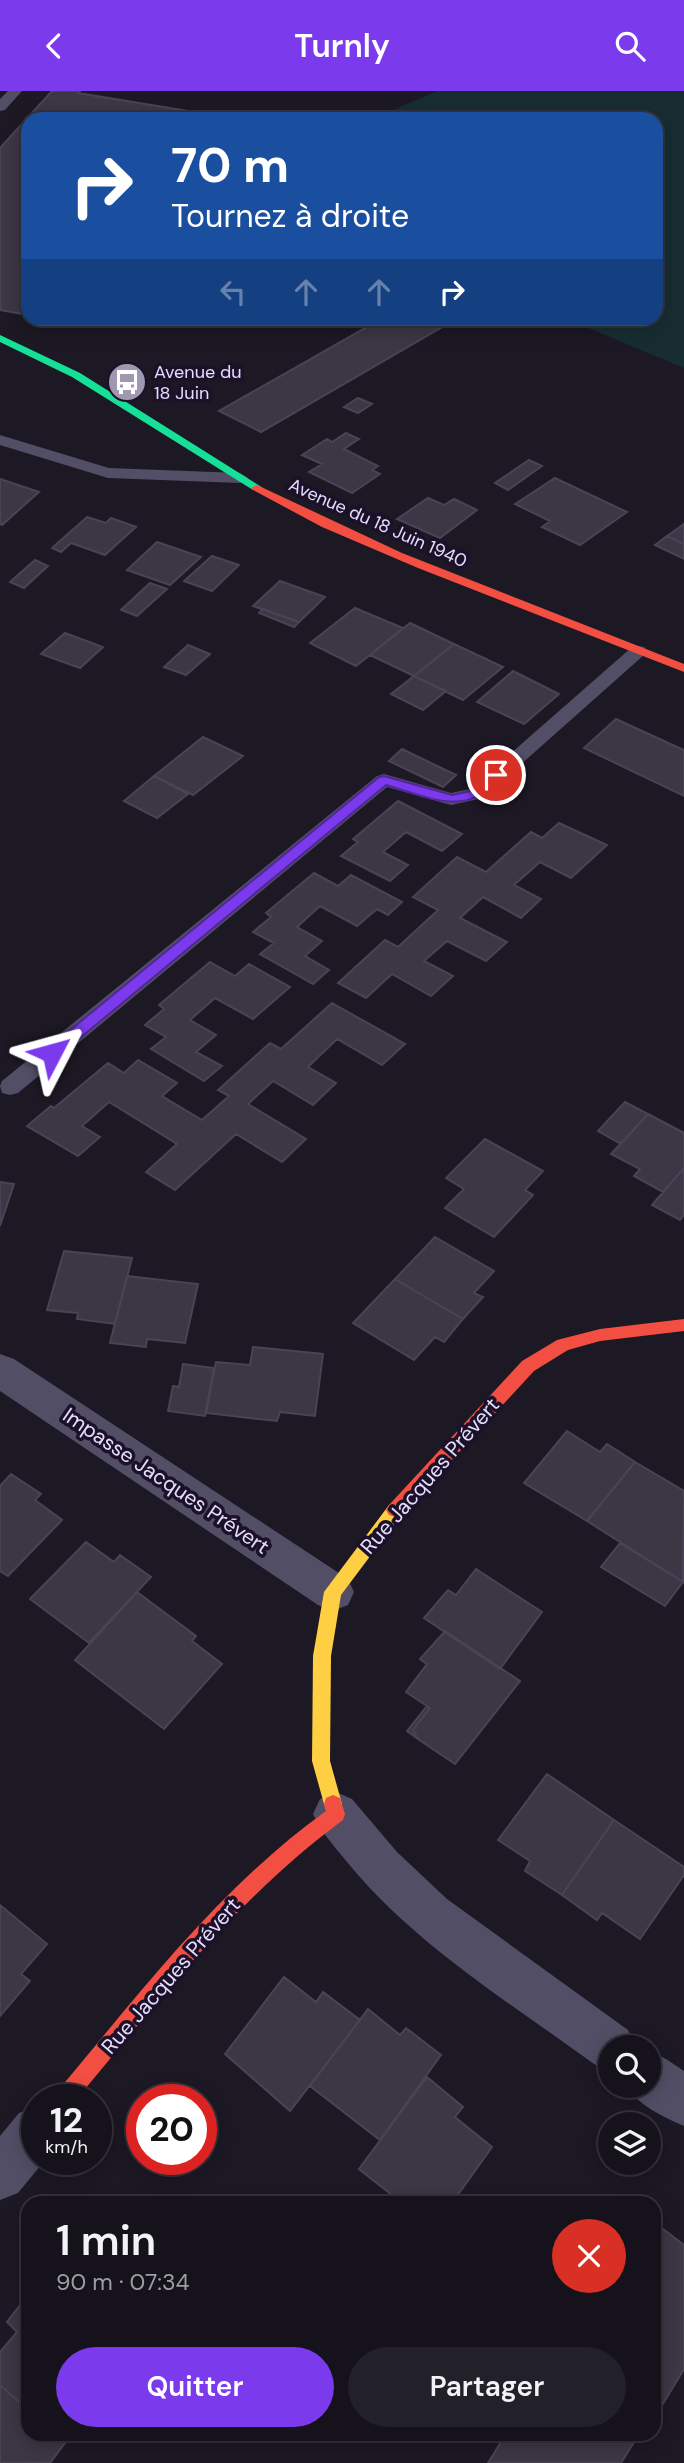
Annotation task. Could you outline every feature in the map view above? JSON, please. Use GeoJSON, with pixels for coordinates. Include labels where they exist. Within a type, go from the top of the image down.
{"type":"FeatureCollection","features":[{"type":"Feature","properties":{"kind":"street","name":"Avenue du 18 Juin 1940"},"geometry":{"type":"LineString","coordinates":[[0,338],[24,347],[132,408],[240,478],[293,508],[626,661],[684,668]]}},
{"type":"Feature","properties":{"kind":"street"},"geometry":{"type":"LineString","coordinates":[[172,460],[228,493]]}},
{"type":"Feature","properties":{"kind":"street","name":"Rue Jacques Prévert"},"geometry":{"type":"LineString","coordinates":[[77,2084],[216,1919],[305,1834],[336,1814],[321,1761],[322,1656],[333,1592],[385,1521],[528,1366],[563,1345],[600,1335],[684,1325]]}},
{"type":"Feature","properties":{"kind":"street","name":"Impasse Jacques Prévert"},"geometry":{"type":"LineString","coordinates":[[0,1370],[333,1592]]}},
{"type":"Feature","properties":{"kind":"street"},"geometry":{"type":"LineString","coordinates":[[336,1814],[382,1868],[430,1915],[598,2038]]}},
{"type":"Feature","properties":{"kind":"street"},"geometry":{"type":"LineString","coordinates":[[661,2084],[684,2101]]}},
{"type":"Feature","properties":{"kind":"street"},"geometry":{"type":"LineString","coordinates":[[0,2175],[21,2150]]}},
{"type":"Feature","properties":{"kind":"lane"},"geometry":{"type":"LineString","coordinates":[[0,107],[15,91]]}},
{"type":"Feature","properties":{"kind":"lane"},"geometry":{"type":"LineString","coordinates":[[0,440],[108,473],[240,478]]}},
{"type":"Feature","properties":{"kind":"lane"},"geometry":{"type":"LineString","coordinates":[[10,1087],[384,780],[452,799],[475,794],[626,661]]}},
{"type":"Feature","properties":{"kind":"green space"},"geometry":{"type":"Polygon","coordinates":[[[437,91],[684,91],[684,368],[584,326],[663,326],[663,112],[388,112],[437,91]]]}},
{"type":"Feature","properties":{"kind":"building"},"geometry":{"type":"Polygon","coordinates":[[[52,91],[80,91],[78,93],[194,112],[33,112],[52,91]]]}},
{"type":"Feature","properties":{"kind":"building"},"geometry":{"type":"Polygon","coordinates":[[[21,125],[21,314],[0,310],[0,148],[21,125]]]}},
{"type":"Feature","properties":{"kind":"building"},"geometry":{"type":"Polygon","coordinates":[[[369,326],[444,326],[261,432],[219,411],[369,326]]]}},
{"type":"Feature","properties":{"kind":"building"},"geometry":{"type":"Polygon","coordinates":[[[358,398],[372,404],[358,413],[344,407],[358,398]]]}},
{"type":"Feature","properties":{"kind":"building"},"geometry":{"type":"Polygon","coordinates":[[[346,433],[359,439],[344,449],[378,466],[372,470],[380,474],[352,493],[309,472],[322,464],[302,455],[327,439],[332,442],[346,433]]]}},
{"type":"Feature","properties":{"kind":"building"},"geometry":{"type":"Polygon","coordinates":[[[529,460],[542,466],[508,490],[495,483],[529,460]]]}},
{"type":"Feature","properties":{"kind":"building"},"geometry":{"type":"Polygon","coordinates":[[[555,478],[627,512],[580,545],[542,527],[550,521],[515,504],[555,478]]]}},
{"type":"Feature","properties":{"kind":"building"},"geometry":{"type":"Polygon","coordinates":[[[0,479],[39,492],[2,525],[0,524],[0,479]]]}},
{"type":"Feature","properties":{"kind":"building"},"geometry":{"type":"Polygon","coordinates":[[[428,498],[444,505],[454,499],[477,510],[440,538],[397,519],[428,498]]]}},
{"type":"Feature","properties":{"kind":"building"},"geometry":{"type":"Polygon","coordinates":[[[87,517],[106,523],[111,518],[136,527],[105,555],[71,543],[61,552],[52,548],[87,517]]]}},
{"type":"Feature","properties":{"kind":"building"},"geometry":{"type":"Polygon","coordinates":[[[684,524],[684,544],[667,536],[684,524]]]}},
{"type":"Feature","properties":{"kind":"building"},"geometry":{"type":"Polygon","coordinates":[[[667,536],[684,544],[684,559],[655,545],[667,536]]]}},
{"type":"Feature","properties":{"kind":"building"},"geometry":{"type":"Polygon","coordinates":[[[157,542],[201,557],[170,585],[127,570],[157,542]]]}},
{"type":"Feature","properties":{"kind":"building"},"geometry":{"type":"Polygon","coordinates":[[[212,556],[239,565],[212,591],[184,581],[212,556]]]}},
{"type":"Feature","properties":{"kind":"building"},"geometry":{"type":"Polygon","coordinates":[[[35,560],[48,566],[24,588],[10,582],[35,560]]]}},
{"type":"Feature","properties":{"kind":"building"},"geometry":{"type":"Polygon","coordinates":[[[280,581],[325,597],[299,622],[253,606],[280,581]]]}},
{"type":"Feature","properties":{"kind":"building"},"geometry":{"type":"Polygon","coordinates":[[[150,583],[167,589],[137,616],[121,610],[150,583]]]}},
{"type":"Feature","properties":{"kind":"building"},"geometry":{"type":"Polygon","coordinates":[[[355,608],[403,628],[356,666],[310,643],[355,608]]]}},
{"type":"Feature","properties":{"kind":"building"},"geometry":{"type":"Polygon","coordinates":[[[263,609],[299,622],[294,627],[259,613],[263,609]]]}},
{"type":"Feature","properties":{"kind":"building"},"geometry":{"type":"Polygon","coordinates":[[[410,623],[454,644],[414,676],[370,655],[410,623]]]}},
{"type":"Feature","properties":{"kind":"building"},"geometry":{"type":"Polygon","coordinates":[[[65,633],[103,647],[80,668],[41,654],[65,633]]]}},
{"type":"Feature","properties":{"kind":"building"},"geometry":{"type":"Polygon","coordinates":[[[454,644],[503,667],[463,700],[414,676],[454,644]]]}},
{"type":"Feature","properties":{"kind":"building"},"geometry":{"type":"Polygon","coordinates":[[[188,645],[210,654],[186,675],[164,667],[188,645]]]}},
{"type":"Feature","properties":{"kind":"building"},"geometry":{"type":"Polygon","coordinates":[[[513,671],[559,694],[524,724],[477,702],[513,671]]]}},
{"type":"Feature","properties":{"kind":"building"},"geometry":{"type":"Polygon","coordinates":[[[414,676],[446,691],[423,710],[391,694],[414,676]]]}},
{"type":"Feature","properties":{"kind":"building"},"geometry":{"type":"Polygon","coordinates":[[[616,719],[684,750],[684,796],[584,748],[616,719]]]}},
{"type":"Feature","properties":{"kind":"building"},"geometry":{"type":"Polygon","coordinates":[[[203,737],[243,756],[193,795],[154,776],[203,737]]]}},
{"type":"Feature","properties":{"kind":"building"},"geometry":{"type":"Polygon","coordinates":[[[402,749],[456,775],[443,787],[389,761],[402,749]]]}},
{"type":"Feature","properties":{"kind":"building"},"geometry":{"type":"Polygon","coordinates":[[[154,776],[188,794],[157,818],[124,801],[154,776]]]}},
{"type":"Feature","properties":{"kind":"building"},"geometry":{"type":"Polygon","coordinates":[[[398,801],[462,834],[442,851],[406,832],[383,852],[408,865],[390,881],[341,856],[358,842],[353,839],[398,801]]]}},
{"type":"Feature","properties":{"kind":"building"},"geometry":{"type":"Polygon","coordinates":[[[559,823],[607,845],[571,878],[540,862],[514,885],[541,899],[521,918],[483,897],[460,918],[507,942],[486,961],[447,941],[424,961],[453,976],[431,996],[392,974],[366,998],[338,983],[385,940],[398,947],[438,910],[413,897],[457,857],[486,872],[531,832],[542,838],[559,823]]]}},
{"type":"Feature","properties":{"kind":"building"},"geometry":{"type":"Polygon","coordinates":[[[314,873],[338,886],[351,875],[402,902],[388,915],[377,909],[357,926],[320,906],[297,927],[322,941],[305,956],[329,970],[313,984],[260,954],[274,943],[253,932],[271,917],[266,913],[314,873]]]}},
{"type":"Feature","properties":{"kind":"building"},"geometry":{"type":"Polygon","coordinates":[[[210,962],[235,976],[249,964],[290,987],[253,1019],[215,998],[190,1020],[216,1035],[196,1052],[222,1066],[204,1081],[151,1049],[166,1037],[145,1025],[164,1009],[159,1005],[210,962]]]}},
{"type":"Feature","properties":{"kind":"building"},"geometry":{"type":"Polygon","coordinates":[[[332,1003],[405,1044],[382,1065],[337,1039],[308,1067],[336,1083],[313,1105],[273,1081],[248,1104],[306,1139],[282,1162],[236,1134],[175,1190],[146,1172],[177,1144],[109,1102],[82,1126],[100,1137],[78,1156],[27,1126],[51,1106],[54,1108],[108,1063],[124,1073],[138,1060],[177,1083],[162,1096],[202,1120],[229,1096],[218,1090],[270,1043],[281,1049],[332,1003]]]}},
{"type":"Feature","properties":{"kind":"building"},"geometry":{"type":"Polygon","coordinates":[[[625,1102],[648,1114],[621,1144],[598,1131],[625,1102]]]}},
{"type":"Feature","properties":{"kind":"building"},"geometry":{"type":"Polygon","coordinates":[[[648,1114],[684,1133],[684,1168],[663,1192],[634,1176],[640,1169],[611,1154],[648,1114]]]}},
{"type":"Feature","properties":{"kind":"building"},"geometry":{"type":"Polygon","coordinates":[[[485,1139],[543,1171],[525,1190],[533,1195],[494,1237],[445,1208],[464,1189],[446,1178],[485,1139]]]}},
{"type":"Feature","properties":{"kind":"building"},"geometry":{"type":"Polygon","coordinates":[[[684,1168],[684,1215],[680,1220],[652,1205],[684,1168]]]}},
{"type":"Feature","properties":{"kind":"building"},"geometry":{"type":"Polygon","coordinates":[[[0,1182],[14,1184],[0,1226],[0,1182]]]}},
{"type":"Feature","properties":{"kind":"building"},"geometry":{"type":"Polygon","coordinates":[[[435,1237],[494,1271],[474,1293],[483,1297],[463,1319],[395,1279],[435,1237]]]}},
{"type":"Feature","properties":{"kind":"building"},"geometry":{"type":"Polygon","coordinates":[[[64,1251],[132,1258],[115,1324],[77,1319],[78,1313],[47,1310],[64,1251]]]}},
{"type":"Feature","properties":{"kind":"building"},"geometry":{"type":"Polygon","coordinates":[[[127,1276],[198,1284],[185,1343],[147,1339],[146,1347],[110,1343],[127,1276]]]}},
{"type":"Feature","properties":{"kind":"building"},"geometry":{"type":"Polygon","coordinates":[[[395,1279],[463,1319],[444,1342],[435,1337],[414,1360],[353,1323],[395,1279]]]}},
{"type":"Feature","properties":{"kind":"building"},"geometry":{"type":"Polygon","coordinates":[[[253,1347],[323,1354],[315,1416],[280,1412],[277,1421],[206,1413],[216,1362],[250,1365],[253,1347]]]}},
{"type":"Feature","properties":{"kind":"building"},"geometry":{"type":"Polygon","coordinates":[[[183,1364],[214,1368],[205,1416],[168,1411],[173,1386],[179,1387],[183,1364]]]}},
{"type":"Feature","properties":{"kind":"building"},"geometry":{"type":"Polygon","coordinates":[[[567,1431],[600,1452],[607,1444],[635,1462],[587,1521],[524,1483],[567,1431]]]}},
{"type":"Feature","properties":{"kind":"building"},"geometry":{"type":"Polygon","coordinates":[[[635,1462],[684,1491],[683,1582],[587,1521],[635,1462]]]}},
{"type":"Feature","properties":{"kind":"building"},"geometry":{"type":"Polygon","coordinates":[[[11,1474],[41,1494],[35,1500],[62,1520],[8,1576],[0,1571],[0,1486],[11,1474]]]}},
{"type":"Feature","properties":{"kind":"building"},"geometry":{"type":"Polygon","coordinates":[[[86,1542],[114,1562],[120,1555],[151,1577],[89,1643],[30,1599],[86,1542]]]}},
{"type":"Feature","properties":{"kind":"building"},"geometry":{"type":"Polygon","coordinates":[[[620,1543],[683,1582],[665,1606],[601,1567],[620,1543]]]}},
{"type":"Feature","properties":{"kind":"building"},"geometry":{"type":"Polygon","coordinates":[[[476,1569],[542,1612],[500,1669],[424,1618],[448,1590],[456,1595],[476,1569]]]}},
{"type":"Feature","properties":{"kind":"building"},"geometry":{"type":"Polygon","coordinates":[[[137,1592],[196,1636],[192,1641],[222,1664],[164,1729],[75,1660],[137,1592]]]}},
{"type":"Feature","properties":{"kind":"building"},"geometry":{"type":"Polygon","coordinates":[[[445,1631],[520,1681],[455,1764],[418,1739],[413,1730],[430,1708],[406,1692],[427,1664],[420,1659],[445,1631]]]}},
{"type":"Feature","properties":{"kind":"building"},"geometry":{"type":"Polygon","coordinates":[[[427,1706],[430,1708],[413,1730],[418,1739],[407,1731],[427,1706]]]}},
{"type":"Feature","properties":{"kind":"building"},"geometry":{"type":"Polygon","coordinates":[[[547,1774],[614,1820],[562,1895],[525,1871],[530,1861],[498,1840],[547,1774]]]}},
{"type":"Feature","properties":{"kind":"building"},"geometry":{"type":"Polygon","coordinates":[[[614,1820],[684,1867],[684,1875],[640,1939],[602,1913],[597,1920],[562,1895],[614,1820]]]}},
{"type":"Feature","properties":{"kind":"building"},"geometry":{"type":"Polygon","coordinates":[[[0,1905],[47,1944],[21,1974],[30,1981],[0,2016],[0,1905]]]}},
{"type":"Feature","properties":{"kind":"building"},"geometry":{"type":"Polygon","coordinates":[[[284,1977],[316,2002],[323,1992],[360,2020],[290,2111],[225,2054],[284,1977]]]}},
{"type":"Feature","properties":{"kind":"building"},"geometry":{"type":"Polygon","coordinates":[[[368,2009],[400,2035],[406,2028],[441,2055],[380,2140],[310,2086],[368,2009]]]}},
{"type":"Feature","properties":{"kind":"building"},"geometry":{"type":"Polygon","coordinates":[[[427,2077],[463,2107],[455,2117],[492,2147],[457,2196],[393,2196],[359,2169],[427,2077]]]}},
{"type":"Feature","properties":{"kind":"building"},"geometry":{"type":"Polygon","coordinates":[[[661,2227],[684,2245],[684,2369],[661,2407],[661,2227]]]}},
{"type":"Feature","properties":{"kind":"building"},"geometry":{"type":"Polygon","coordinates":[[[21,2304],[21,2404],[0,2385],[0,2352],[17,2332],[7,2322],[21,2304]]]}},
{"type":"Feature","properties":{"kind":"building"},"geometry":{"type":"Polygon","coordinates":[[[0,2385],[21,2404],[21,2441],[65,2443],[50,2463],[0,2463],[0,2385]]]}},
{"type":"Feature","properties":{"kind":"building"},"geometry":{"type":"Polygon","coordinates":[[[502,2441],[635,2441],[621,2463],[488,2463],[502,2441]]]}},
{"type":"Feature","properties":{"kind":"traffic: fast"},"geometry":{"type":"LineString","coordinates":[[0,338],[76,375],[257,488]]}},
{"type":"Feature","properties":{"kind":"traffic: slow"},"geometry":{"type":"LineString","coordinates":[[333,1804],[321,1761],[322,1656],[333,1592],[395,1510]]}},
{"type":"Feature","properties":{"kind":"traffic: jam"},"geometry":{"type":"LineString","coordinates":[[257,488],[326,524],[398,556],[534,612],[684,668]]}},
{"type":"Feature","properties":{"kind":"traffic: jam"},"geometry":{"type":"LineString","coordinates":[[395,1510],[528,1366],[563,1345],[600,1335],[684,1325]]}},
{"type":"Feature","properties":{"kind":"traffic: jam"},"geometry":{"type":"LineString","coordinates":[[76,2084],[225,1909],[298,1842],[336,1814],[333,1804]]}},
{"type":"Feature","properties":{"kind":"place","name":"Avenue du 18 Juin"},"geometry":{"type":"Point","coordinates":[127,382]}},
{"type":"Feature","properties":{"kind":"route"},"geometry":{"type":"LineString","coordinates":[[52,1053],[384,780],[452,799],[475,794],[496,775]]}}]}
